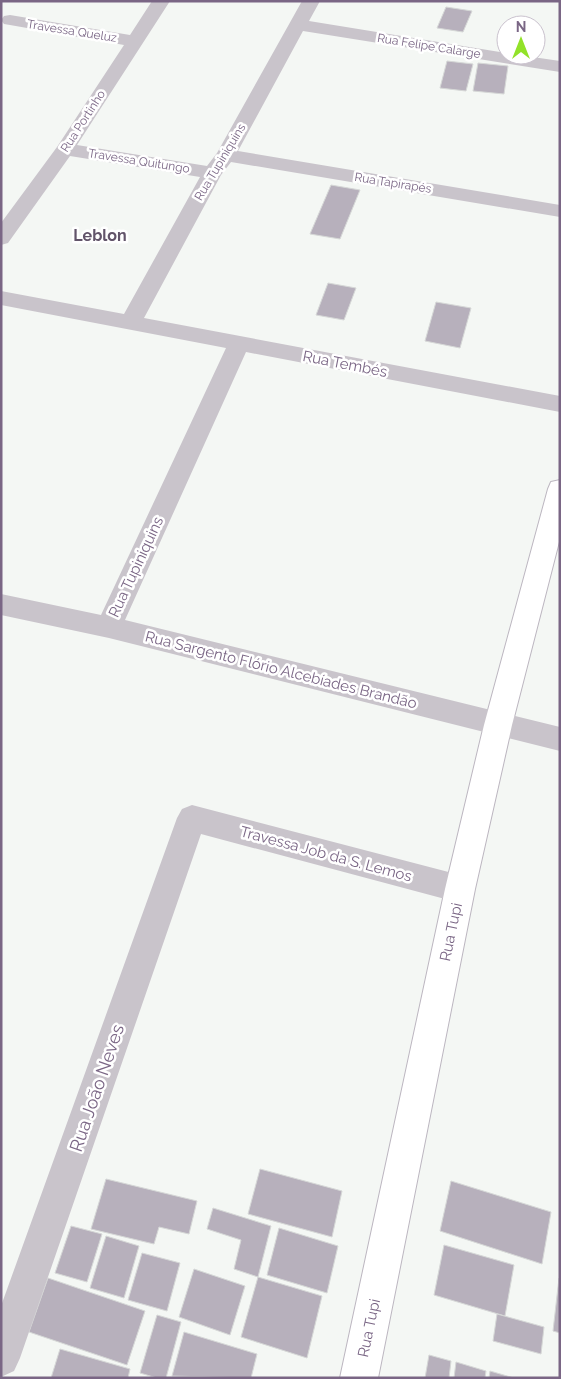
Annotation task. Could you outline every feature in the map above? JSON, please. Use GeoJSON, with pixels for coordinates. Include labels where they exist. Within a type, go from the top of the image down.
{"type":"FeatureCollection","features":[{"type":"Feature","properties":{"kind":"street","name":"Rua Portinho"},"geometry":{"type":"LineString","coordinates":[[1,238],[65,149],[161,1]]}},
{"type":"Feature","properties":{"kind":"street","name":"Rua Tupiniquins"},"geometry":{"type":"LineString","coordinates":[[130,322],[212,173],[226,155],[310,1]]}},
{"type":"Feature","properties":{"kind":"street","name":"Travessa Queluz"},"geometry":{"type":"LineString","coordinates":[[10,20],[135,41]]}},
{"type":"Feature","properties":{"kind":"street","name":"Rua Felipe Calarge"},"geometry":{"type":"LineString","coordinates":[[298,25],[560,67]]}},
{"type":"Feature","properties":{"kind":"street","name":"Travessa Quitungo"},"geometry":{"type":"LineString","coordinates":[[65,149],[212,173]]}},
{"type":"Feature","properties":{"kind":"street","name":"Rua Tapirapés"},"geometry":{"type":"LineString","coordinates":[[226,155],[560,211]]}},
{"type":"Feature","properties":{"kind":"street","name":"Rua Tembés"},"geometry":{"type":"LineString","coordinates":[[1,298],[560,404]]}},
{"type":"Feature","properties":{"kind":"street","name":"Rua Tupiniquins"},"geometry":{"type":"LineString","coordinates":[[109,627],[239,344]]}},
{"type":"Feature","properties":{"kind":"street","name":"Rua Tupi"},"geometry":{"type":"LineString","coordinates":[[359,1378],[460,890],[498,725],[560,490]]}},
{"type":"Feature","properties":{"kind":"street","name":"Rua Sargento Flório Alcebíades Brandão"},"geometry":{"type":"LineString","coordinates":[[1,604],[109,627],[560,739]]}},
{"type":"Feature","properties":{"kind":"street","name":"Travessa Job da S. Lemos"},"geometry":{"type":"LineString","coordinates":[[192,818],[460,890]]}},
{"type":"Feature","properties":{"kind":"street","name":"Rua João Neves"},"geometry":{"type":"LineString","coordinates":[[1,1358],[192,818]]}},
{"type":"Feature","properties":{"kind":"building"},"geometry":{"type":"Polygon","coordinates":[[[446,7],[472,11],[463,32],[437,28],[446,7]]]}},
{"type":"Feature","properties":{"kind":"building"},"geometry":{"type":"Polygon","coordinates":[[[447,61],[473,64],[466,91],[440,88],[447,61]]]}},
{"type":"Feature","properties":{"kind":"building"},"geometry":{"type":"Polygon","coordinates":[[[478,63],[508,66],[504,94],[473,91],[478,63]]]}},
{"type":"Feature","properties":{"kind":"building"},"geometry":{"type":"Polygon","coordinates":[[[331,185],[360,190],[340,239],[310,234],[331,185]]]}},
{"type":"Feature","properties":{"kind":"building"},"geometry":{"type":"Polygon","coordinates":[[[328,283],[356,288],[344,320],[316,315],[328,283]]]}},
{"type":"Feature","properties":{"kind":"building"},"geometry":{"type":"Polygon","coordinates":[[[436,302],[471,308],[460,348],[425,341],[436,302]]]}},
{"type":"Feature","properties":{"kind":"building"},"geometry":{"type":"Polygon","coordinates":[[[260,1169],[342,1191],[332,1237],[248,1214],[260,1169]]]}},
{"type":"Feature","properties":{"kind":"building"},"geometry":{"type":"Polygon","coordinates":[[[106,1179],[197,1201],[189,1234],[159,1227],[154,1244],[91,1229],[106,1179]]]}},
{"type":"Feature","properties":{"kind":"building"},"geometry":{"type":"Polygon","coordinates":[[[451,1181],[551,1212],[542,1264],[440,1231],[451,1181]]]}},
{"type":"Feature","properties":{"kind":"building"},"geometry":{"type":"Polygon","coordinates":[[[213,1208],[271,1226],[258,1277],[234,1269],[241,1240],[207,1229],[213,1208]]]}},
{"type":"Feature","properties":{"kind":"building"},"geometry":{"type":"Polygon","coordinates":[[[71,1226],[102,1234],[87,1282],[55,1273],[71,1226]]]}},
{"type":"Feature","properties":{"kind":"building"},"geometry":{"type":"Polygon","coordinates":[[[279,1228],[338,1246],[327,1293],[267,1275],[279,1228]]]}},
{"type":"Feature","properties":{"kind":"building"},"geometry":{"type":"Polygon","coordinates":[[[106,1236],[139,1246],[124,1298],[90,1288],[106,1236]]]}},
{"type":"Feature","properties":{"kind":"building"},"geometry":{"type":"Polygon","coordinates":[[[444,1245],[514,1265],[505,1316],[434,1295],[444,1245]]]}},
{"type":"Feature","properties":{"kind":"building"},"geometry":{"type":"Polygon","coordinates":[[[142,1253],[180,1263],[167,1311],[128,1300],[142,1253]]]}},
{"type":"Feature","properties":{"kind":"building"},"geometry":{"type":"Polygon","coordinates":[[[194,1269],[245,1286],[230,1335],[179,1317],[194,1269]]]}},
{"type":"Feature","properties":{"kind":"building"},"geometry":{"type":"Polygon","coordinates":[[[258,1277],[322,1296],[307,1358],[241,1337],[258,1277]]]}},
{"type":"Feature","properties":{"kind":"building"},"geometry":{"type":"Polygon","coordinates":[[[48,1278],[145,1311],[127,1365],[29,1332],[48,1278]]]}},
{"type":"Feature","properties":{"kind":"building"},"geometry":{"type":"Polygon","coordinates":[[[560,1278],[560,1333],[553,1331],[560,1278]]]}},
{"type":"Feature","properties":{"kind":"building"},"geometry":{"type":"Polygon","coordinates":[[[497,1314],[544,1327],[541,1354],[493,1341],[497,1314]]]}},
{"type":"Feature","properties":{"kind":"building"},"geometry":{"type":"Polygon","coordinates":[[[157,1315],[181,1322],[166,1378],[157,1378],[140,1373],[157,1315]]]}},
{"type":"Feature","properties":{"kind":"building"},"geometry":{"type":"Polygon","coordinates":[[[184,1332],[257,1354],[251,1378],[172,1376],[184,1332]]]}},
{"type":"Feature","properties":{"kind":"building"},"geometry":{"type":"Polygon","coordinates":[[[60,1349],[130,1369],[128,1378],[51,1378],[60,1349]]]}},
{"type":"Feature","properties":{"kind":"building"},"geometry":{"type":"Polygon","coordinates":[[[429,1355],[451,1361],[449,1378],[425,1378],[429,1355]]]}},
{"type":"Feature","properties":{"kind":"building"},"geometry":{"type":"Polygon","coordinates":[[[456,1362],[486,1371],[485,1378],[454,1378],[456,1362]]]}},
{"type":"Feature","properties":{"kind":"building"},"geometry":{"type":"Polygon","coordinates":[[[490,1371],[514,1378],[489,1378],[490,1371]]]}},
{"type":"Feature","properties":{"kind":"district","name":"Leblon"},"geometry":{"type":"Point","coordinates":[100,235]}}]}
